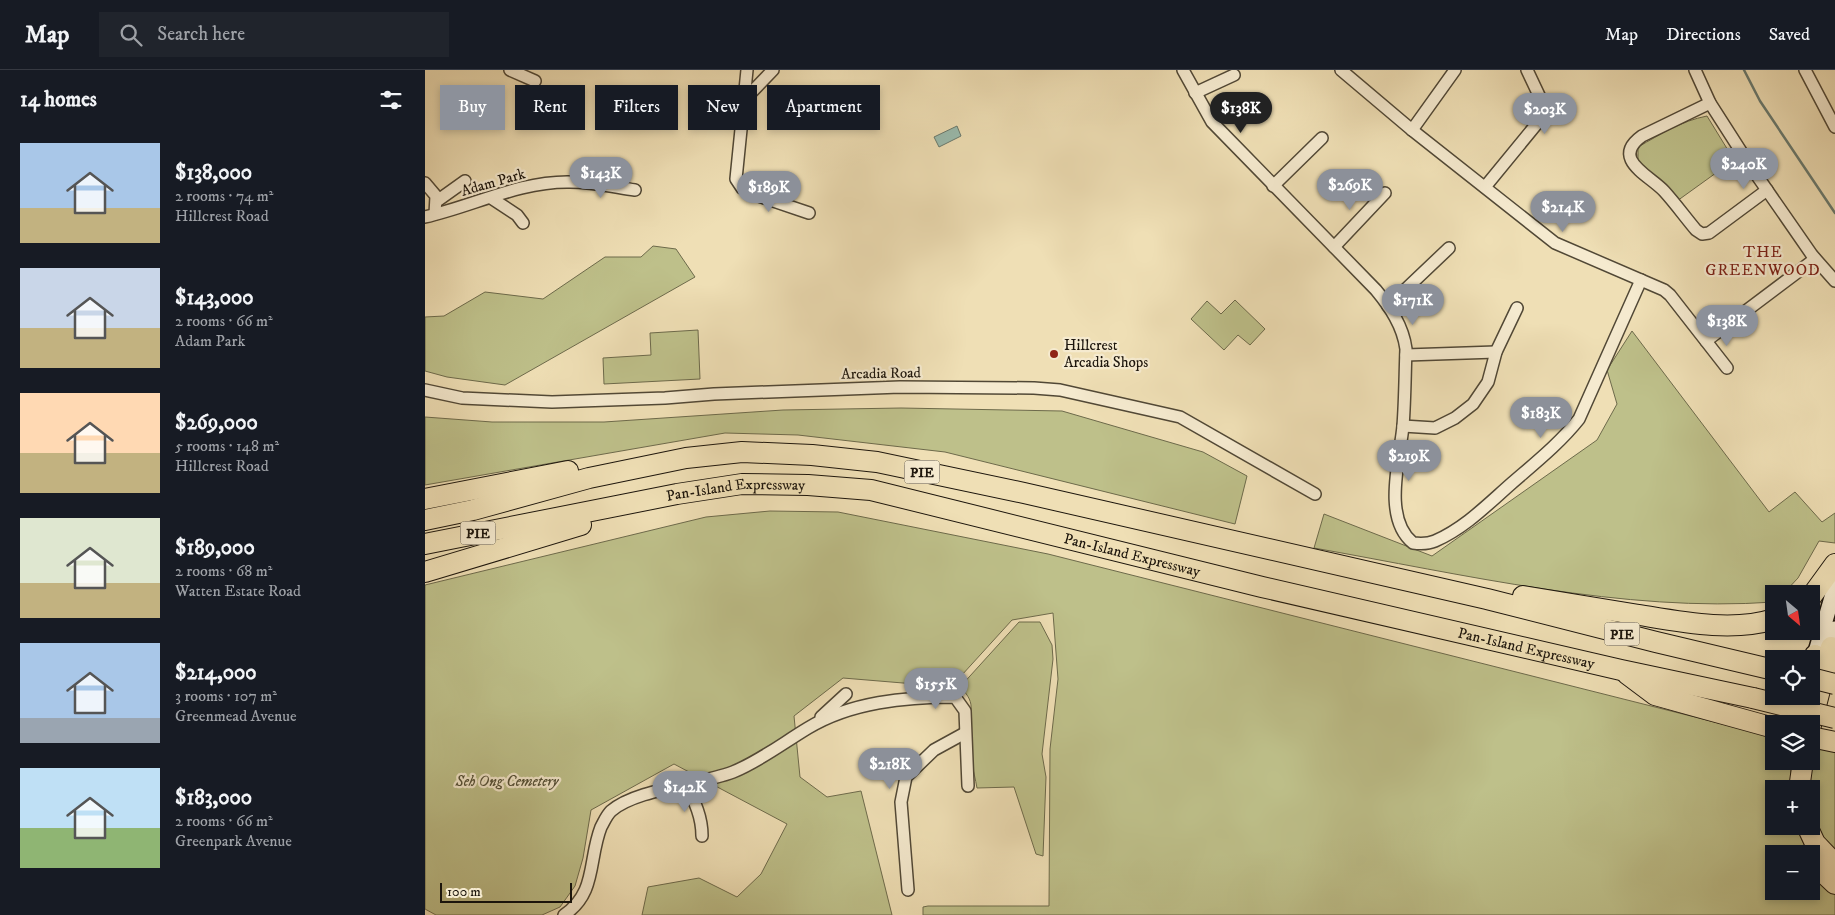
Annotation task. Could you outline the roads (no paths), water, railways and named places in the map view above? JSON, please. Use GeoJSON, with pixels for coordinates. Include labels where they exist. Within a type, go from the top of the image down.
{"type":"FeatureCollection","features":[{"type":"Feature","properties":{"kind":"highway","name":"Pan-Island Expressway"},"geometry":{"type":"LineString","coordinates":[[425,520],[473,510],[589,478],[686,458],[742,452],[812,455],[877,462],[1023,493],[1487,599],[1765,668]]}},
{"type":"Feature","properties":{"kind":"highway"},"geometry":{"type":"LineString","coordinates":[[425,499],[642,458],[686,458]]}},
{"type":"Feature","properties":{"kind":"highway","name":"Pan-Island Expressway"},"geometry":{"type":"LineString","coordinates":[[425,544],[631,503],[743,484],[808,485],[871,490],[1262,587],[1835,718]]}},
{"type":"Feature","properties":{"kind":"highway"},"geometry":{"type":"LineString","coordinates":[[425,572],[613,515],[631,503]]}},
{"type":"Feature","properties":{"kind":"highway"},"geometry":{"type":"LineString","coordinates":[[1820,585],[1835,564]]}},
{"type":"Feature","properties":{"kind":"highway"},"geometry":{"type":"LineString","coordinates":[[1487,599],[1502,594],[1512,595],[1676,621],[1729,625],[1751,624],[1765,620]]}},
{"type":"Feature","properties":{"kind":"highway"},"geometry":{"type":"LineString","coordinates":[[1813,715],[1823,650]]}},
{"type":"Feature","properties":{"kind":"highway"},"geometry":{"type":"LineString","coordinates":[[1621,670],[1655,694],[1765,726]]}},
{"type":"Feature","properties":{"kind":"highway"},"geometry":{"type":"LineString","coordinates":[[1820,680],[1835,684]]}},
{"type":"Feature","properties":{"kind":"highway"},"geometry":{"type":"LineString","coordinates":[[1820,739],[1835,742]]}},
{"type":"Feature","properties":{"kind":"highway"},"geometry":{"type":"LineString","coordinates":[[1811,835],[1815,843],[1835,864]]}},
{"type":"Feature","properties":{"kind":"highway"},"geometry":{"type":"LineString","coordinates":[[1820,870],[1835,884]]}},
{"type":"Feature","properties":{"kind":"main road"},"geometry":{"type":"LineString","coordinates":[[1823,650],[1835,587]]}},
{"type":"Feature","properties":{"kind":"street"},"geometry":{"type":"LineString","coordinates":[[510,70],[535,81]]}},
{"type":"Feature","properties":{"kind":"street"},"geometry":{"type":"LineString","coordinates":[[746,85],[747,70]]}},
{"type":"Feature","properties":{"kind":"street"},"geometry":{"type":"LineString","coordinates":[[757,87],[773,70]]}},
{"type":"Feature","properties":{"kind":"street"},"geometry":{"type":"LineString","coordinates":[[1183,70],[1211,122],[1376,290],[1393,312],[1405,342],[1406,355],[1403,426],[1395,479],[1396,511],[1402,529],[1413,543],[1420,544],[1436,540],[1466,523],[1573,426],[1579,419],[1641,280]]}},
{"type":"Feature","properties":{"kind":"street"},"geometry":{"type":"LineString","coordinates":[[1341,70],[1412,130],[1555,243],[1664,290],[1671,296],[1727,368]]}},
{"type":"Feature","properties":{"kind":"street"},"geometry":{"type":"LineString","coordinates":[[1412,130],[1455,70]]}},
{"type":"Feature","properties":{"kind":"street"},"geometry":{"type":"LineString","coordinates":[[1485,187],[1544,115],[1545,108],[1527,70]]}},
{"type":"Feature","properties":{"kind":"street"},"geometry":{"type":"LineString","coordinates":[[1695,70],[1709,103],[1815,259],[1835,281]]}},
{"type":"Feature","properties":{"kind":"street"},"geometry":{"type":"LineString","coordinates":[[1805,70],[1835,127]]}},
{"type":"Feature","properties":{"kind":"street"},"geometry":{"type":"LineString","coordinates":[[1195,93],[1234,75]]}},
{"type":"Feature","properties":{"kind":"street"},"geometry":{"type":"LineString","coordinates":[[1709,103],[1635,141],[1631,146],[1630,152],[1636,168],[1663,190],[1696,230],[1702,234],[1709,233],[1767,190]]}},
{"type":"Feature","properties":{"kind":"street"},"geometry":{"type":"LineString","coordinates":[[741,130],[736,179],[742,188],[750,193],[809,213]]}},
{"type":"Feature","properties":{"kind":"street"},"geometry":{"type":"LineString","coordinates":[[1273,186],[1322,138]]}},
{"type":"Feature","properties":{"kind":"street"},"geometry":{"type":"LineString","coordinates":[[430,215],[437,201],[465,181]]}},
{"type":"Feature","properties":{"kind":"street","name":"Adam Park"},"geometry":{"type":"LineString","coordinates":[[430,215],[510,191],[535,186],[571,182],[635,190]]}},
{"type":"Feature","properties":{"kind":"street"},"geometry":{"type":"LineString","coordinates":[[425,183],[434,193],[437,201]]}},
{"type":"Feature","properties":{"kind":"street"},"geometry":{"type":"LineString","coordinates":[[1334,247],[1385,193]]}},
{"type":"Feature","properties":{"kind":"street"},"geometry":{"type":"LineString","coordinates":[[491,198],[517,215],[523,223]]}},
{"type":"Feature","properties":{"kind":"street"},"geometry":{"type":"LineString","coordinates":[[1388,306],[1449,248]]}},
{"type":"Feature","properties":{"kind":"street"},"geometry":{"type":"LineString","coordinates":[[1706,340],[1815,259]]}},
{"type":"Feature","properties":{"kind":"street"},"geometry":{"type":"LineString","coordinates":[[1403,426],[1435,428],[1449,422],[1473,404],[1487,382],[1496,352],[1517,308]]}},
{"type":"Feature","properties":{"kind":"street"},"geometry":{"type":"LineString","coordinates":[[1406,355],[1496,352]]}},
{"type":"Feature","properties":{"kind":"street","name":"Arcadia Road"},"geometry":{"type":"LineString","coordinates":[[425,390],[462,398],[552,402],[900,387],[1034,388],[1060,390],[1179,418],[1315,494]]}},
{"type":"Feature","properties":{"kind":"street"},"geometry":{"type":"LineString","coordinates":[[809,728],[846,694]]}},
{"type":"Feature","properties":{"kind":"street"},"geometry":{"type":"LineString","coordinates":[[564,915],[575,907],[589,884],[597,837],[605,818],[611,811],[641,796],[733,772],[758,760],[827,718],[845,711],[919,697],[955,697],[965,711],[968,786]]}},
{"type":"Feature","properties":{"kind":"street"},"geometry":{"type":"LineString","coordinates":[[908,890],[901,802],[906,777],[934,750],[965,733]]}},
{"type":"Feature","properties":{"kind":"street"},"geometry":{"type":"LineString","coordinates":[[685,785],[702,823],[702,836]]}},
{"type":"Feature","properties":{"kind":"waterway"},"geometry":{"type":"LineString","coordinates":[[1744,70],[1760,101],[1835,213]]}},
{"type":"Feature","properties":{"kind":"place","name":"Hillcrest Arcadia Shops"},"geometry":{"type":"Point","coordinates":[1054,354]}},
{"type":"Feature","properties":{"kind":"district","name":"THE GREENWOOD"},"geometry":{"type":"Point","coordinates":[1763,260]}},
{"type":"Feature","properties":{"kind":"park label","name":"Seh Ong Cemetery"},"geometry":{"type":"Point","coordinates":[507,781]}}]}
